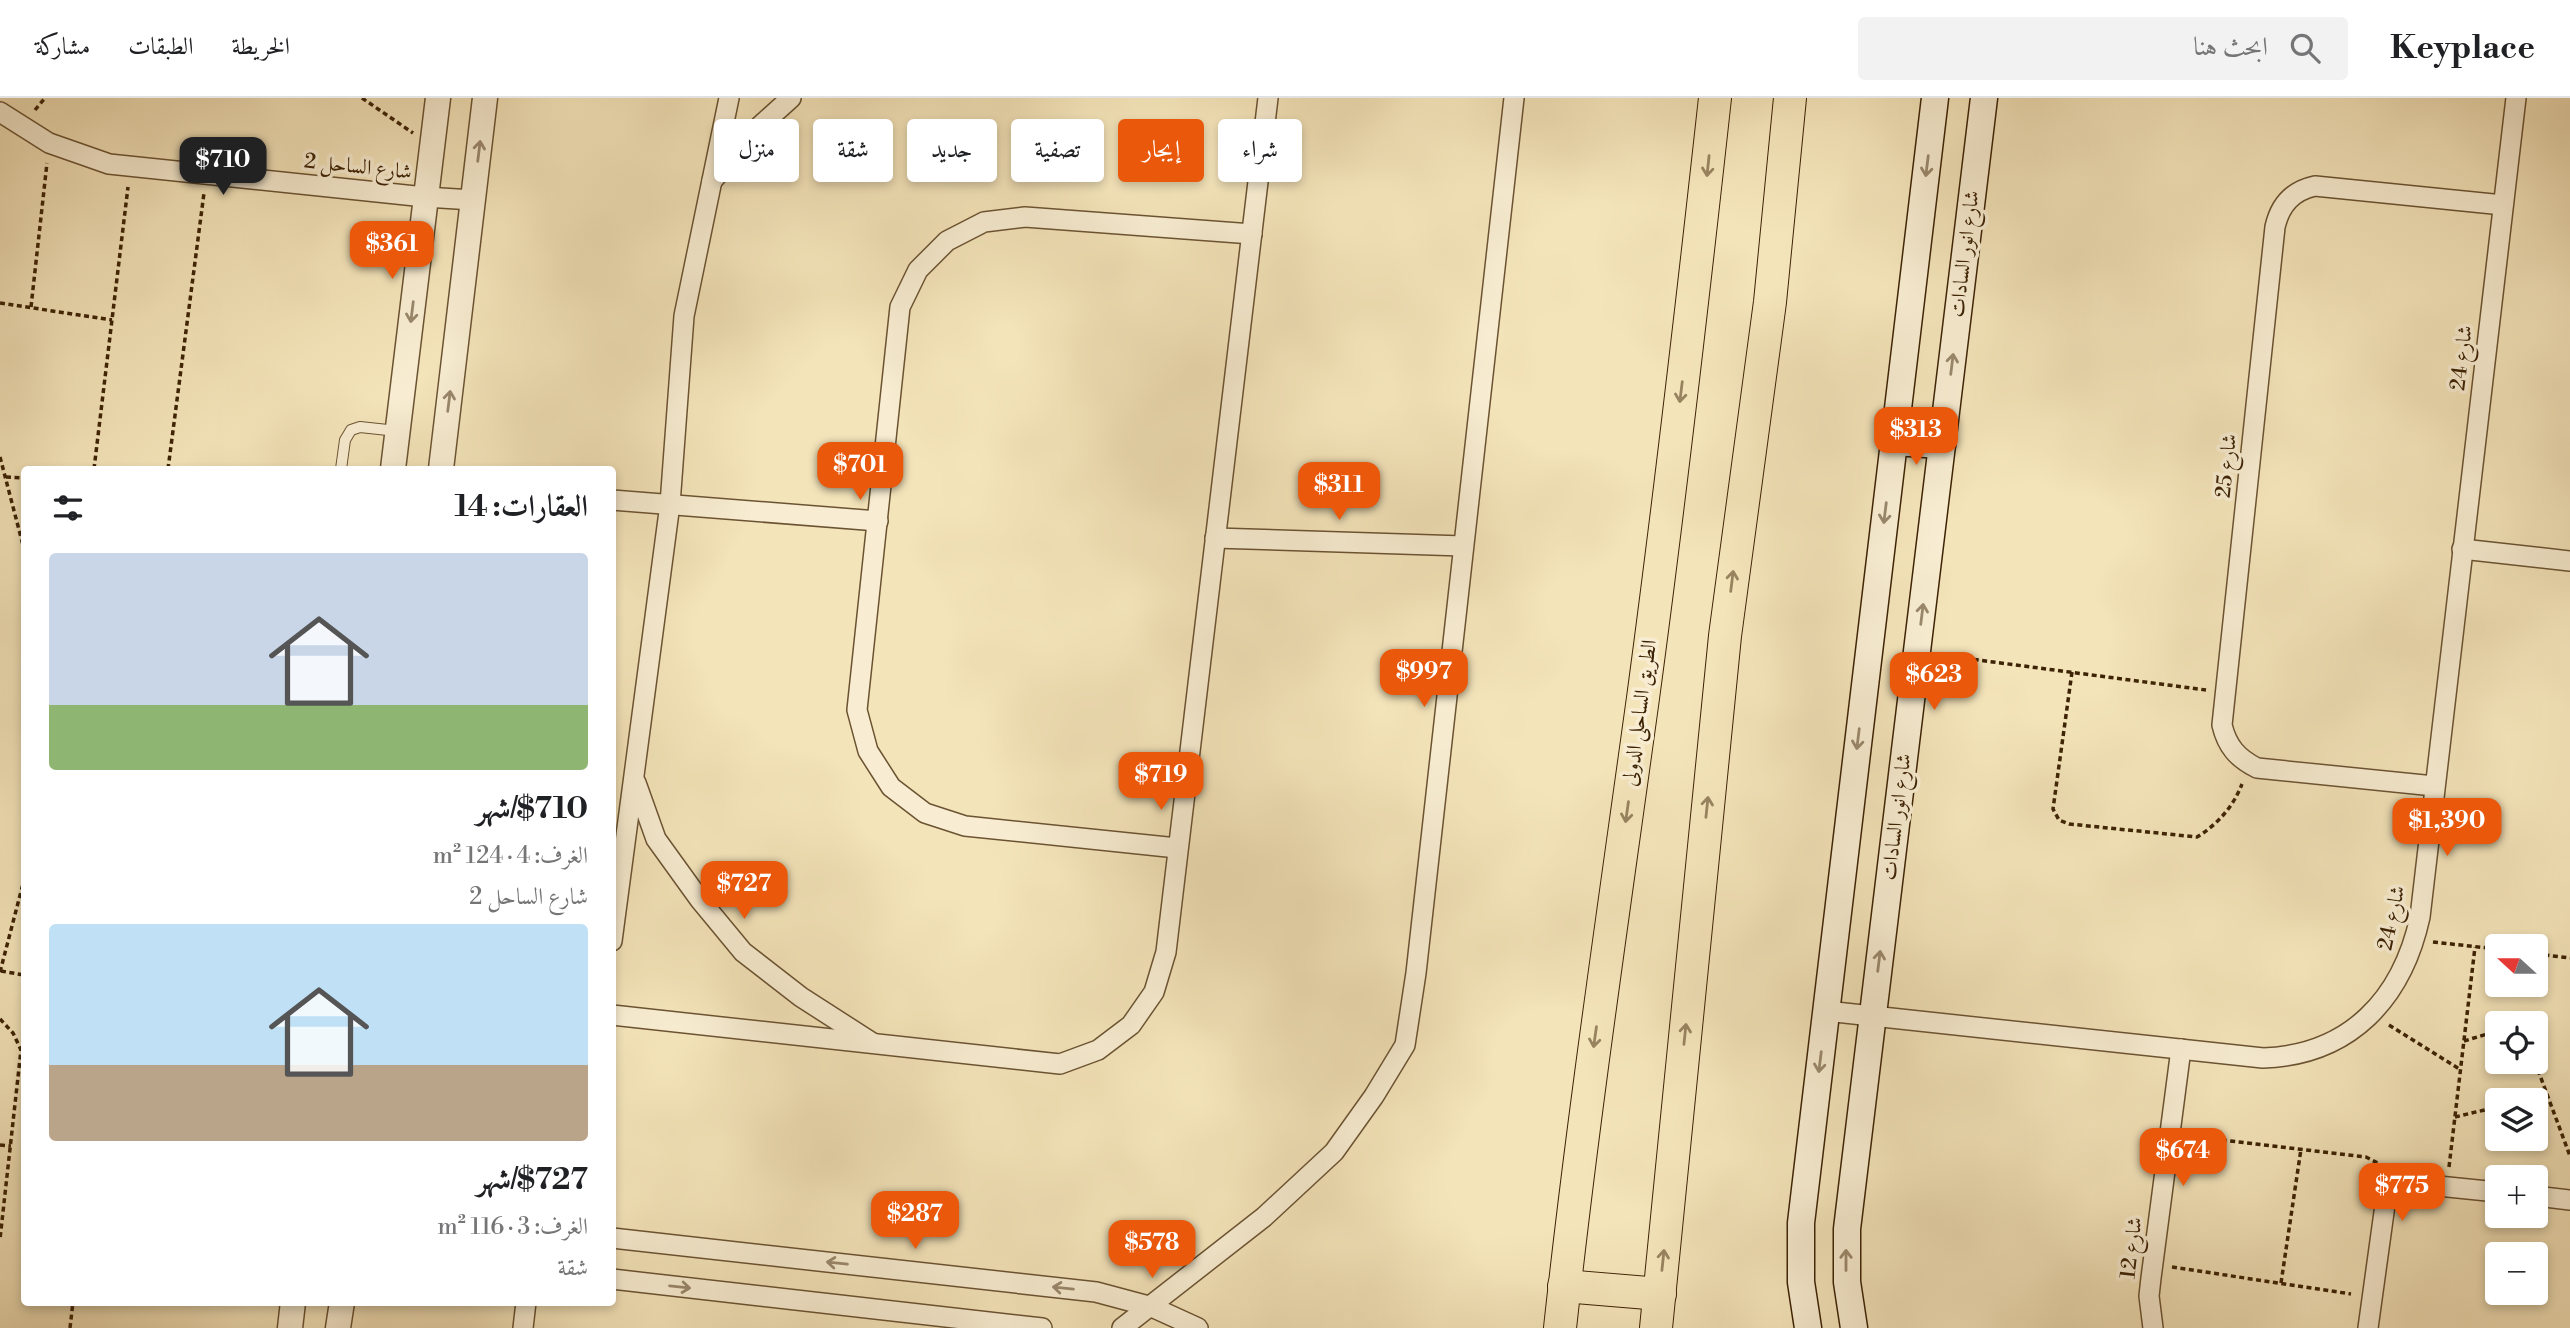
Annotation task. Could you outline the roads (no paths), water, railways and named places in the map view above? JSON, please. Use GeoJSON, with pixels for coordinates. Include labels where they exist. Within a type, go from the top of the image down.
{"type":"FeatureCollection","features":[{"type":"Feature","properties":{"kind":"highway","name":"الطريق الساحلى الدولى"},"geometry":{"type":"LineString","coordinates":[[1560,1328],[1592,1063],[1643,694],[1694,292],[1716,98]]}},
{"type":"Feature","properties":{"kind":"highway"},"geometry":{"type":"LineString","coordinates":[[1656,1328],[1725,636],[1770,302],[1790,98]]}},
{"type":"Feature","properties":{"kind":"highway"},"geometry":{"type":"LineString","coordinates":[[1564,1286],[1660,1294]]}},
{"type":"Feature","properties":{"kind":"main road"},"geometry":{"type":"LineString","coordinates":[[1808,1328],[1801,1282],[1801,1223],[1935,98]]}},
{"type":"Feature","properties":{"kind":"main road","name":"شارع انور السادات"},"geometry":{"type":"LineString","coordinates":[[1854,1328],[1847,1282],[1847,1229],[1983,98]]}},
{"type":"Feature","properties":{"kind":"main road"},"geometry":{"type":"LineString","coordinates":[[1893,442],[1942,445]]}},
{"type":"Feature","properties":{"kind":"street"},"geometry":{"type":"LineString","coordinates":[[393,466],[438,98]]}},
{"type":"Feature","properties":{"kind":"street"},"geometry":{"type":"LineString","coordinates":[[441,466],[485,98]]}},
{"type":"Feature","properties":{"kind":"street"},"geometry":{"type":"LineString","coordinates":[[616,911],[670,504],[684,316],[729,98]]}},
{"type":"Feature","properties":{"kind":"street"},"geometry":{"type":"LineString","coordinates":[[712,182],[760,126],[791,98]]}},
{"type":"Feature","properties":{"kind":"street"},"geometry":{"type":"LineString","coordinates":[[616,1015],[1060,1064],[1098,1050],[1131,1026],[1154,992],[1166,952],[1268,98]]}},
{"type":"Feature","properties":{"kind":"street"},"geometry":{"type":"LineString","coordinates":[[1122,1328],[1264,1217],[1334,1152],[1374,1096],[1405,1045],[1416,973],[1514,98]]}},
{"type":"Feature","properties":{"kind":"street","name":"شارع 24"},"geometry":{"type":"LineString","coordinates":[[1826,1011],[2263,1058],[2297,1055],[2337,1040],[2371,1013],[2398,979],[2415,940],[2420,917],[2516,98]]}},
{"type":"Feature","properties":{"kind":"street","name":"شارع الساحل 2"},"geometry":{"type":"LineString","coordinates":[[0,112],[49,143],[89,159],[130,168],[473,200]]}},
{"type":"Feature","properties":{"kind":"street","name":"شارع 25"},"geometry":{"type":"LineString","coordinates":[[2434,786],[2269,770],[2246,763],[2230,747],[2225,736],[2222,724],[2275,227],[2281,208],[2295,193],[2315,186],[2503,205]]}},
{"type":"Feature","properties":{"kind":"street"},"geometry":{"type":"LineString","coordinates":[[1177,848],[965,826],[925,813],[891,787],[868,751],[858,710],[900,307],[918,270],[947,240],[984,222],[1024,217],[1252,234]]}},
{"type":"Feature","properties":{"kind":"street"},"geometry":{"type":"LineString","coordinates":[[616,500],[878,521]]}},
{"type":"Feature","properties":{"kind":"street"},"geometry":{"type":"LineString","coordinates":[[1215,538],[1463,546]]}},
{"type":"Feature","properties":{"kind":"street"},"geometry":{"type":"LineString","coordinates":[[2462,549],[2570,561]]}},
{"type":"Feature","properties":{"kind":"street"},"geometry":{"type":"LineString","coordinates":[[634,777],[656,839],[700,900],[743,952],[801,997],[874,1044]]}},
{"type":"Feature","properties":{"kind":"street","name":"شارع 12"},"geometry":{"type":"LineString","coordinates":[[2153,1328],[2149,1296],[2181,1049]]}},
{"type":"Feature","properties":{"kind":"street"},"geometry":{"type":"LineString","coordinates":[[2368,1328],[2388,1196],[2400,1185],[2409,1183],[2485,1191]]}},
{"type":"Feature","properties":{"kind":"street"},"geometry":{"type":"LineString","coordinates":[[2548,1197],[2570,1200]]}},
{"type":"Feature","properties":{"kind":"street"},"geometry":{"type":"LineString","coordinates":[[616,1238],[1096,1292],[1152,1307],[1198,1328]]}},
{"type":"Feature","properties":{"kind":"street"},"geometry":{"type":"LineString","coordinates":[[616,1279],[1042,1328]]}},
{"type":"Feature","properties":{"kind":"street"},"geometry":{"type":"LineString","coordinates":[[290,1328],[293,1306]]}},
{"type":"Feature","properties":{"kind":"street"},"geometry":{"type":"LineString","coordinates":[[338,1328],[341,1306]]}},
{"type":"Feature","properties":{"kind":"street"},"geometry":{"type":"LineString","coordinates":[[523,1328],[526,1306]]}},
{"type":"Feature","properties":{"kind":"lane"},"geometry":{"type":"LineString","coordinates":[[341,466],[345,440],[351,430],[360,427],[397,431]]}}]}
